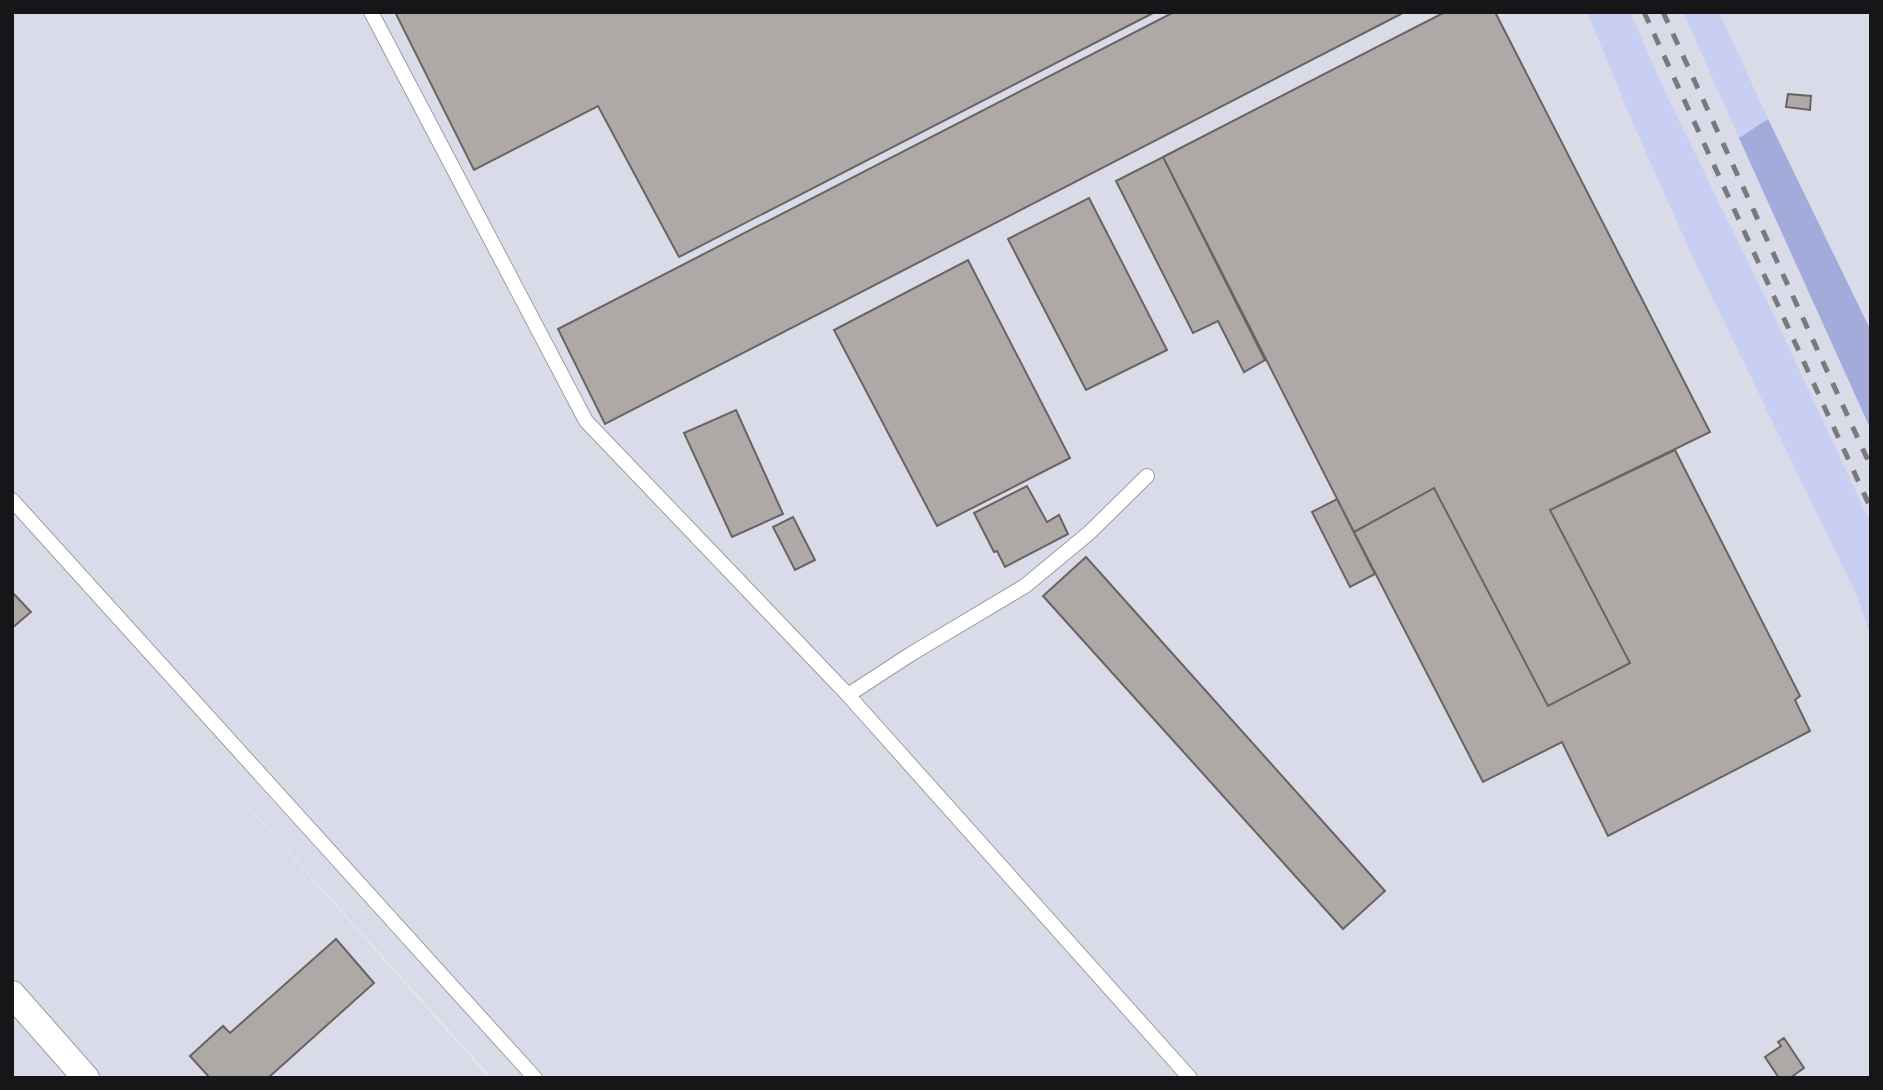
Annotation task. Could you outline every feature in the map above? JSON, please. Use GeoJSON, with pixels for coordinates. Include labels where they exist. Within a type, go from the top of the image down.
{"type":"FeatureCollection","features":[{"type":"Feature","properties":{"kind":"street"},"geometry":{"type":"LineString","coordinates":[[12,994],[86,1078]]}},
{"type":"Feature","properties":{"kind":"lane"},"geometry":{"type":"LineString","coordinates":[[371,12],[586,421],[848,695],[1191,1078]]}},
{"type":"Feature","properties":{"kind":"lane"},"geometry":{"type":"LineString","coordinates":[[848,695],[1026,586],[1089,533],[1147,476]]}},
{"type":"Feature","properties":{"kind":"lane"},"geometry":{"type":"LineString","coordinates":[[12,500],[536,1078]]}},
{"type":"Feature","properties":{"kind":"shaded area"},"geometry":{"type":"Polygon","coordinates":[[[12,12],[1871,12],[1871,1078],[492,1078],[67,604],[489,1078],[12,1078],[12,12]]]}},
{"type":"Feature","properties":{"kind":"shaded area"},"geometry":{"type":"Polygon","coordinates":[[[1587,12],[1630,12],[1667,96],[1769,305],[1871,524],[1871,638],[1857,596],[1696,264],[1634,126],[1587,12]]]}},
{"type":"Feature","properties":{"kind":"shaded area"},"geometry":{"type":"Polygon","coordinates":[[[1683,12],[1719,12],[1768,119],[1739,138],[1683,12]]]}},
{"type":"Feature","properties":{"kind":"shaded area"},"geometry":{"type":"Polygon","coordinates":[[[1768,119],[1871,331],[1871,430],[1739,138],[1768,119]]]}},
{"type":"Feature","properties":{"kind":"building"},"geometry":{"type":"Polygon","coordinates":[[[395,12],[1155,12],[679,257],[598,106],[474,170],[395,12]]]}},
{"type":"Feature","properties":{"kind":"building"},"geometry":{"type":"Polygon","coordinates":[[[1174,12],[1401,14],[605,424],[558,329],[1174,12]]]}},
{"type":"Feature","properties":{"kind":"building"},"geometry":{"type":"Polygon","coordinates":[[[1445,12],[1495,12],[1710,432],[1550,510],[1630,663],[1548,706],[1434,488],[1354,532],[1163,157],[1445,12]]]}},
{"type":"Feature","properties":{"kind":"building"},"geometry":{"type":"Polygon","coordinates":[[[1788,94],[1811,96],[1810,110],[1786,107],[1788,94]]]}},
{"type":"Feature","properties":{"kind":"building"},"geometry":{"type":"Polygon","coordinates":[[[1163,157],[1265,360],[1244,372],[1218,321],[1193,333],[1116,181],[1163,157]]]}},
{"type":"Feature","properties":{"kind":"building"},"geometry":{"type":"Polygon","coordinates":[[[1089,198],[1167,350],[1086,390],[1008,239],[1089,198]]]}},
{"type":"Feature","properties":{"kind":"building"},"geometry":{"type":"Polygon","coordinates":[[[968,260],[1070,458],[937,526],[834,330],[968,260]]]}},
{"type":"Feature","properties":{"kind":"building"},"geometry":{"type":"Polygon","coordinates":[[[736,410],[783,514],[732,537],[684,433],[736,410]]]}},
{"type":"Feature","properties":{"kind":"building"},"geometry":{"type":"Polygon","coordinates":[[[1675,450],[1800,696],[1795,700],[1810,731],[1608,836],[1562,742],[1483,782],[1354,532],[1434,488],[1548,706],[1630,663],[1550,510],[1675,450]]]}},
{"type":"Feature","properties":{"kind":"building"},"geometry":{"type":"Polygon","coordinates":[[[1027,486],[1047,522],[1059,515],[1068,534],[1005,567],[974,513],[1027,486]]]}},
{"type":"Feature","properties":{"kind":"building"},"geometry":{"type":"Polygon","coordinates":[[[1337,499],[1375,574],[1350,587],[1312,512],[1337,499]]]}},
{"type":"Feature","properties":{"kind":"building"},"geometry":{"type":"Polygon","coordinates":[[[793,517],[815,560],[795,570],[773,527],[793,517]]]}},
{"type":"Feature","properties":{"kind":"building"},"geometry":{"type":"Polygon","coordinates":[[[1086,557],[1385,891],[1343,929],[1043,596],[1086,557]]]}},
{"type":"Feature","properties":{"kind":"building"},"geometry":{"type":"Polygon","coordinates":[[[12,592],[31,612],[12,628],[12,592]]]}},
{"type":"Feature","properties":{"kind":"building"},"geometry":{"type":"Polygon","coordinates":[[[336,939],[374,983],[268,1078],[210,1078],[190,1056],[223,1026],[230,1033],[336,939]]]}},
{"type":"Feature","properties":{"kind":"building"},"geometry":{"type":"Polygon","coordinates":[[[1784,1038],[1804,1068],[1790,1078],[1779,1078],[1765,1057],[1781,1046],[1778,1042],[1784,1038]]]}},
{"type":"Feature","properties":{"kind":"railway"},"geometry":{"type":"LineString","coordinates":[[1644,12],[1871,509]]}},
{"type":"Feature","properties":{"kind":"railway"},"geometry":{"type":"LineString","coordinates":[[1663,12],[1871,467]]}}]}
